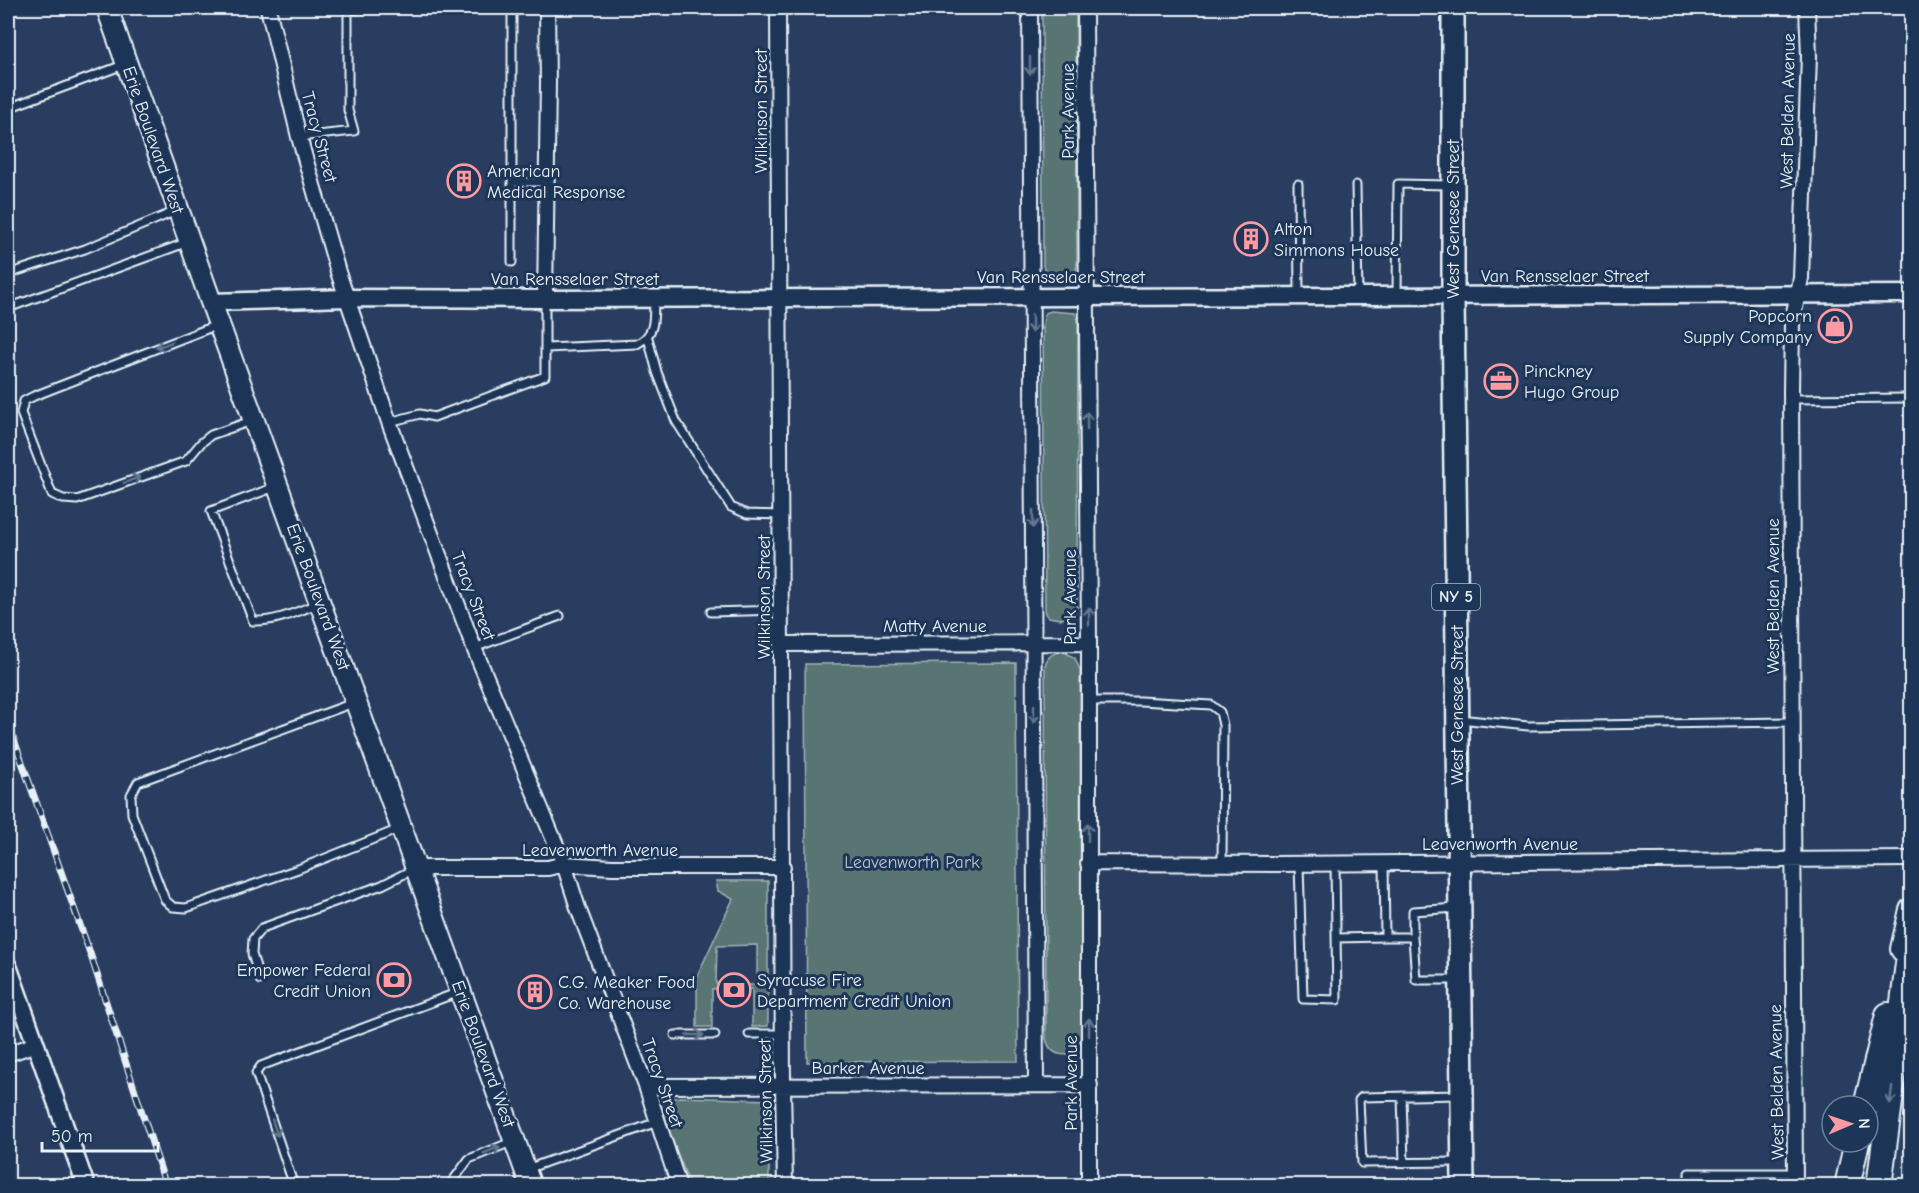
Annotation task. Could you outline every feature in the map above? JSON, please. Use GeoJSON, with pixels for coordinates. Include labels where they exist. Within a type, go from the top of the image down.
{"type":"FeatureCollection","features":[{"type":"Feature","properties":{"kind":"highway"},"geometry":{"type":"LineString","coordinates":[[1869,1094],[1911,910]]}},
{"type":"Feature","properties":{"kind":"highway"},"geometry":{"type":"LineString","coordinates":[[1879,1185],[1911,933]]}},
{"type":"Feature","properties":{"kind":"highway"},"geometry":{"type":"LineString","coordinates":[[1847,1185],[1854,1154]]}},
{"type":"Feature","properties":{"kind":"main road","name":"Erie Boulevard West"},"geometry":{"type":"LineString","coordinates":[[107,8],[211,303],[528,1178]]}},
{"type":"Feature","properties":{"kind":"main road","name":"West Genesee Street"},"geometry":{"type":"LineString","coordinates":[[1453,8],[1453,296],[1463,1185]]}},
{"type":"Feature","properties":{"kind":"street","name":"Tracy Street"},"geometry":{"type":"LineString","coordinates":[[268,8],[299,137],[338,272],[389,422],[474,648],[564,864],[578,908],[646,1086],[679,1185]]}},
{"type":"Feature","properties":{"kind":"street"},"geometry":{"type":"LineString","coordinates":[[544,299],[547,8]]}},
{"type":"Feature","properties":{"kind":"street","name":"Wilkinson Street"},"geometry":{"type":"LineString","coordinates":[[778,8],[785,1185]]}},
{"type":"Feature","properties":{"kind":"street","name":"Park Avenue"},"geometry":{"type":"LineString","coordinates":[[1030,8],[1036,1085]]}},
{"type":"Feature","properties":{"kind":"street","name":"Park Avenue"},"geometry":{"type":"LineString","coordinates":[[1085,8],[1089,643],[1089,1185]]}},
{"type":"Feature","properties":{"kind":"street","name":"West Belden Avenue"},"geometry":{"type":"LineString","coordinates":[[1795,1179],[1791,399],[1792,322],[1801,278],[1809,56],[1808,8]]}},
{"type":"Feature","properties":{"kind":"street","name":"Van Rensselaer Street"},"geometry":{"type":"LineString","coordinates":[[211,303],[347,298],[1911,294]]}},
{"type":"Feature","properties":{"kind":"street","name":"Matty Avenue"},"geometry":{"type":"LineString","coordinates":[[782,644],[1089,643]]}},
{"type":"Feature","properties":{"kind":"street","name":"Leavenworth Avenue"},"geometry":{"type":"LineString","coordinates":[[1088,863],[1335,864],[1911,859]]}},
{"type":"Feature","properties":{"kind":"street","name":"Leavenworth Avenue"},"geometry":{"type":"LineString","coordinates":[[416,868],[548,868],[564,864],[612,867],[783,867]]}},
{"type":"Feature","properties":{"kind":"street"},"geometry":{"type":"LineString","coordinates":[[8,966],[86,1185]]}},
{"type":"Feature","properties":{"kind":"street"},"geometry":{"type":"LineString","coordinates":[[8,1054],[36,1044]]}},
{"type":"Feature","properties":{"kind":"street","name":"Barker Avenue"},"geometry":{"type":"LineString","coordinates":[[646,1086],[1090,1085]]}},
{"type":"Feature","properties":{"kind":"lane"},"geometry":{"type":"LineString","coordinates":[[299,137],[354,131],[348,110],[348,10],[368,8]]}},
{"type":"Feature","properties":{"kind":"lane"},"geometry":{"type":"LineString","coordinates":[[512,8],[512,262]]}},
{"type":"Feature","properties":{"kind":"lane"},"geometry":{"type":"LineString","coordinates":[[8,108],[126,63]]}},
{"type":"Feature","properties":{"kind":"lane"},"geometry":{"type":"LineString","coordinates":[[512,182],[547,182]]}},
{"type":"Feature","properties":{"kind":"lane"},"geometry":{"type":"LineString","coordinates":[[1298,184],[1299,296]]}},
{"type":"Feature","properties":{"kind":"lane"},"geometry":{"type":"LineString","coordinates":[[1397,296],[1398,184],[1453,184]]}},
{"type":"Feature","properties":{"kind":"lane"},"geometry":{"type":"LineString","coordinates":[[1356,185],[1358,296]]}},
{"type":"Feature","properties":{"kind":"lane"},"geometry":{"type":"LineString","coordinates":[[8,274],[85,249],[178,210]]}},
{"type":"Feature","properties":{"kind":"lane"},"geometry":{"type":"LineString","coordinates":[[8,308],[190,242]]}},
{"type":"Feature","properties":{"kind":"lane"},"geometry":{"type":"LineString","coordinates":[[389,422],[420,414],[434,417],[545,376],[544,299]]}},
{"type":"Feature","properties":{"kind":"lane"},"geometry":{"type":"LineString","coordinates":[[654,299],[652,328],[648,338],[657,372],[676,421],[731,507],[747,514],[782,515]]}},
{"type":"Feature","properties":{"kind":"lane"},"geometry":{"type":"LineString","coordinates":[[219,324],[34,396],[24,401],[21,412],[52,494],[63,499],[77,500],[186,461],[211,435],[254,420]]}},
{"type":"Feature","properties":{"kind":"lane"},"geometry":{"type":"LineString","coordinates":[[546,348],[638,344],[648,338]]}},
{"type":"Feature","properties":{"kind":"lane"},"geometry":{"type":"LineString","coordinates":[[1791,399],[1911,398]]}},
{"type":"Feature","properties":{"kind":"lane"},"geometry":{"type":"LineString","coordinates":[[278,486],[211,512],[252,621],[278,619],[320,603]]}},
{"type":"Feature","properties":{"kind":"lane"},"geometry":{"type":"LineString","coordinates":[[711,612],[782,610]]}},
{"type":"Feature","properties":{"kind":"lane"},"geometry":{"type":"LineString","coordinates":[[474,648],[560,616]]}},
{"type":"Feature","properties":{"kind":"lane"},"geometry":{"type":"LineString","coordinates":[[1088,701],[1211,705],[1221,712],[1223,726],[1222,864]]}},
{"type":"Feature","properties":{"kind":"lane"},"geometry":{"type":"LineString","coordinates":[[356,702],[138,782],[131,795],[132,814],[165,900],[173,907],[186,908],[298,869],[401,828]]}},
{"type":"Feature","properties":{"kind":"lane"},"geometry":{"type":"LineString","coordinates":[[1457,719],[1528,726],[1792,722]]}},
{"type":"Feature","properties":{"kind":"lane"},"geometry":{"type":"LineString","coordinates":[[1384,863],[1385,937]]}},
{"type":"Feature","properties":{"kind":"lane"},"geometry":{"type":"LineString","coordinates":[[1299,864],[1303,999],[1337,1000],[1335,864]]}},
{"type":"Feature","properties":{"kind":"lane"},"geometry":{"type":"LineString","coordinates":[[260,980],[252,954],[252,946],[253,939],[262,928],[382,885],[416,868]]}},
{"type":"Feature","properties":{"kind":"lane"},"geometry":{"type":"LineString","coordinates":[[1460,908],[1413,911],[1413,937],[1416,980],[1461,980]]}},
{"type":"Feature","properties":{"kind":"lane"},"geometry":{"type":"LineString","coordinates":[[1336,938],[1413,937]]}},
{"type":"Feature","properties":{"kind":"lane"},"geometry":{"type":"LineString","coordinates":[[294,1185],[256,1073],[261,1066],[460,991]]}},
{"type":"Feature","properties":{"kind":"lane"},"geometry":{"type":"LineString","coordinates":[[749,1034],[783,1034]]}},
{"type":"Feature","properties":{"kind":"lane"},"geometry":{"type":"LineString","coordinates":[[675,1035],[715,1035]]}},
{"type":"Feature","properties":{"kind":"lane"},"geometry":{"type":"LineString","coordinates":[[1463,1095],[1362,1097],[1359,1100],[1362,1163],[1463,1162]]}},
{"type":"Feature","properties":{"kind":"lane"},"geometry":{"type":"LineString","coordinates":[[1402,1096],[1404,1163]]}},
{"type":"Feature","properties":{"kind":"lane"},"geometry":{"type":"LineString","coordinates":[[528,1178],[657,1122]]}},
{"type":"Feature","properties":{"kind":"lane"},"geometry":{"type":"LineString","coordinates":[[449,1185],[469,1159],[515,1141]]}},
{"type":"Feature","properties":{"kind":"lane"},"geometry":{"type":"LineString","coordinates":[[1689,1185],[1689,1173],[1795,1179]]}},
{"type":"Feature","properties":{"kind":"green space"},"geometry":{"type":"Polygon","coordinates":[[[1042,8],[1076,8],[1077,265],[1073,275],[1047,275],[1043,266],[1042,8]]]}},
{"type":"Feature","properties":{"kind":"green space"},"geometry":{"type":"Polygon","coordinates":[[[1051,311],[1075,313],[1078,320],[1077,608],[1072,615],[1062,619],[1049,617],[1045,608],[1043,323],[1045,313],[1051,311]]]}},
{"type":"Feature","properties":{"kind":"green space"},"geometry":{"type":"Polygon","coordinates":[[[1063,651],[1075,658],[1080,670],[1081,1039],[1074,1051],[1063,1055],[1052,1050],[1046,1038],[1045,666],[1051,655],[1063,651]]]}},
{"type":"Feature","properties":{"kind":"green space","name":"Leavenworth Park"},"geometry":{"type":"Polygon","coordinates":[[[1016,663],[1018,1061],[807,1062],[805,664],[1016,663]]]}},
{"type":"Feature","properties":{"kind":"green space"},"geometry":{"type":"Polygon","coordinates":[[[716,881],[768,881],[768,1026],[752,1027],[752,989],[748,989],[747,985],[757,985],[757,945],[717,946],[716,984],[720,985],[720,988],[712,989],[712,1027],[697,1027],[697,976],[733,899],[718,891],[716,881]]]}},
{"type":"Feature","properties":{"kind":"green space"},"geometry":{"type":"Polygon","coordinates":[[[680,1097],[769,1100],[769,1185],[690,1185],[663,1117],[667,1099],[680,1097]]]}},
{"type":"Feature","properties":{"kind":"railway"},"geometry":{"type":"LineString","coordinates":[[8,723],[90,953],[166,1186]]}},
{"type":"Feature","properties":{"kind":"place","name":"American Medical Response"},"geometry":{"type":"Point","coordinates":[464,181]}},
{"type":"Feature","properties":{"kind":"place","name":"Alton Simmons House"},"geometry":{"type":"Point","coordinates":[1251,239]}},
{"type":"Feature","properties":{"kind":"place","name":"Popcorn Supply Company"},"geometry":{"type":"Point","coordinates":[1835,326]}},
{"type":"Feature","properties":{"kind":"place","name":"Pinckney Hugo Group"},"geometry":{"type":"Point","coordinates":[1501,381]}},
{"type":"Feature","properties":{"kind":"place","name":"Empower Federal Credit Union"},"geometry":{"type":"Point","coordinates":[394,980]}},
{"type":"Feature","properties":{"kind":"place","name":"Syracuse Fire Department Credit Union"},"geometry":{"type":"Point","coordinates":[734,990]}},
{"type":"Feature","properties":{"kind":"place","name":"C.G. Meaker Food Co. Warehouse"},"geometry":{"type":"Point","coordinates":[535,992]}}]}
